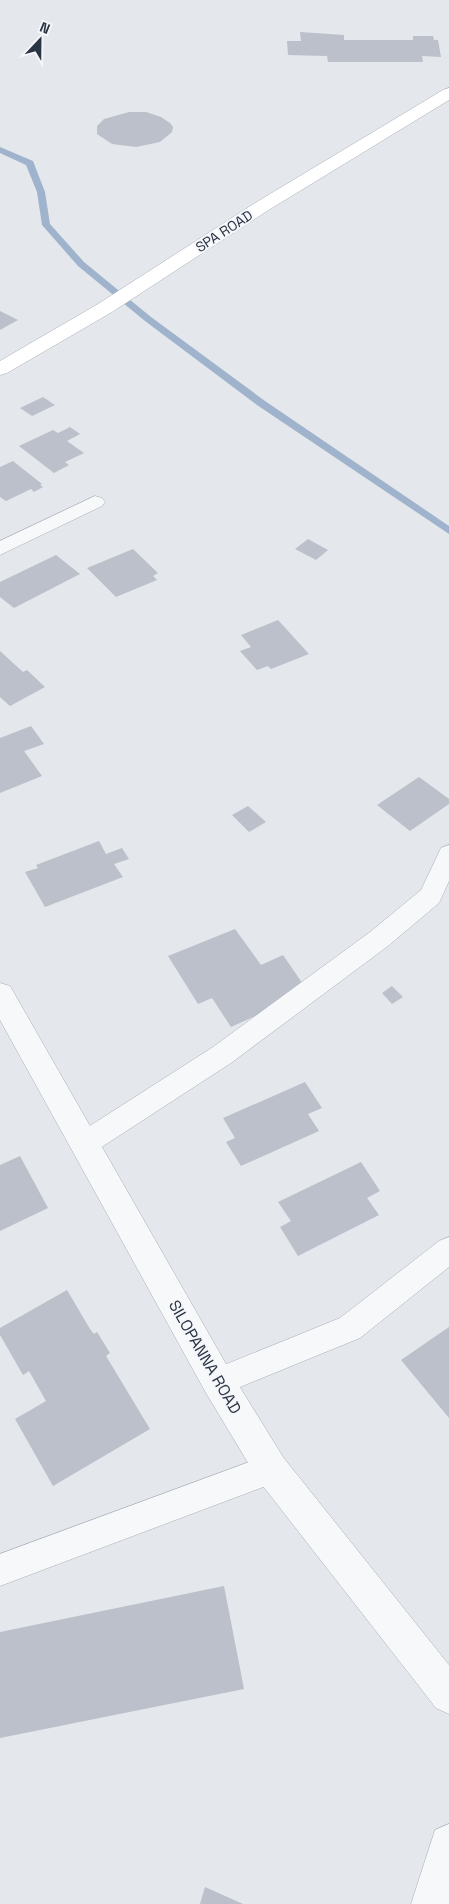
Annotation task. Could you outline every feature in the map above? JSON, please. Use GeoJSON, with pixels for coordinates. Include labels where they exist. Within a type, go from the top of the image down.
{"type":"FeatureCollection","features":[{"type":"Feature","properties":{"kind":"main road","name":"SPA ROAD"},"geometry":{"type":"LineString","coordinates":[[0,369],[105,308],[262,207],[449,93]]}},
{"type":"Feature","properties":{"kind":"street","name":"SILOPANNA ROAD"},"geometry":{"type":"LineString","coordinates":[[0,994],[218,1382],[271,1469],[449,1695]]}},
{"type":"Feature","properties":{"kind":"street"},"geometry":{"type":"LineString","coordinates":[[431,1904],[449,1844]]}},
{"type":"Feature","properties":{"kind":"lane"},"geometry":{"type":"LineString","coordinates":[[0,548],[95,502]]}},
{"type":"Feature","properties":{"kind":"lane"},"geometry":{"type":"LineString","coordinates":[[84,1144],[222,1055],[379,939],[430,896],[449,854]]}},
{"type":"Feature","properties":{"kind":"lane"},"geometry":{"type":"LineString","coordinates":[[218,1382],[350,1328],[449,1250]]}},
{"type":"Feature","properties":{"kind":"lane"},"geometry":{"type":"LineString","coordinates":[[0,1570],[271,1469]]}},
{"type":"Feature","properties":{"kind":"building"},"geometry":{"type":"Polygon","coordinates":[[[300,32],[344,35],[344,40],[413,40],[413,36],[433,36],[434,40],[438,40],[441,57],[422,56],[423,62],[328,62],[327,56],[288,55],[287,41],[301,41],[300,32]]]}},
{"type":"Feature","properties":{"kind":"building"},"geometry":{"type":"Polygon","coordinates":[[[129,112],[146,112],[161,117],[173,127],[172,132],[160,142],[136,147],[112,144],[97,134],[97,126],[104,119],[129,112]]]}},
{"type":"Feature","properties":{"kind":"building"},"geometry":{"type":"Polygon","coordinates":[[[0,311],[18,320],[0,330],[0,311]]]}},
{"type":"Feature","properties":{"kind":"building"},"geometry":{"type":"Polygon","coordinates":[[[43,397],[55,405],[32,416],[20,408],[43,397]]]}},
{"type":"Feature","properties":{"kind":"building"},"geometry":{"type":"Polygon","coordinates":[[[70,427],[80,434],[67,441],[84,453],[65,462],[69,465],[54,473],[19,446],[53,430],[58,433],[70,427]]]}},
{"type":"Feature","properties":{"kind":"building"},"geometry":{"type":"Polygon","coordinates":[[[13,461],[42,484],[40,485],[43,487],[34,492],[31,489],[6,501],[0,497],[0,467],[13,461]]]}},
{"type":"Feature","properties":{"kind":"building"},"geometry":{"type":"Polygon","coordinates":[[[308,539],[328,550],[316,560],[295,549],[308,539]]]}},
{"type":"Feature","properties":{"kind":"building"},"geometry":{"type":"Polygon","coordinates":[[[133,549],[158,573],[153,576],[157,580],[116,597],[87,568],[133,549]]]}},
{"type":"Feature","properties":{"kind":"building"},"geometry":{"type":"Polygon","coordinates":[[[56,555],[80,574],[14,608],[0,597],[0,582],[56,555]]]}},
{"type":"Feature","properties":{"kind":"building"},"geometry":{"type":"Polygon","coordinates":[[[278,620],[309,654],[271,669],[268,666],[257,670],[240,651],[251,647],[241,635],[278,620]]]}},
{"type":"Feature","properties":{"kind":"building"},"geometry":{"type":"Polygon","coordinates":[[[0,651],[23,672],[27,670],[45,687],[10,706],[0,697],[0,651]]]}},
{"type":"Feature","properties":{"kind":"building"},"geometry":{"type":"Polygon","coordinates":[[[31,726],[44,744],[24,751],[42,776],[0,793],[0,738],[31,726]]]}},
{"type":"Feature","properties":{"kind":"building"},"geometry":{"type":"Polygon","coordinates":[[[419,777],[449,799],[449,804],[410,831],[377,805],[419,777]]]}},
{"type":"Feature","properties":{"kind":"building"},"geometry":{"type":"Polygon","coordinates":[[[248,806],[266,822],[249,832],[232,815],[248,806]]]}},
{"type":"Feature","properties":{"kind":"building"},"geometry":{"type":"Polygon","coordinates":[[[99,841],[106,854],[122,848],[129,859],[114,864],[123,877],[45,907],[25,872],[38,868],[36,865],[99,841]]]}},
{"type":"Feature","properties":{"kind":"building"},"geometry":{"type":"Polygon","coordinates":[[[235,929],[261,965],[283,955],[305,987],[262,1013],[231,1027],[212,998],[198,1004],[168,956],[235,929]]]}},
{"type":"Feature","properties":{"kind":"building"},"geometry":{"type":"Polygon","coordinates":[[[392,986],[403,997],[392,1004],[382,993],[392,986]]]}},
{"type":"Feature","properties":{"kind":"building"},"geometry":{"type":"Polygon","coordinates":[[[305,1082],[322,1108],[308,1114],[319,1131],[241,1166],[226,1142],[235,1138],[223,1118],[305,1082]]]}},
{"type":"Feature","properties":{"kind":"building"},"geometry":{"type":"Polygon","coordinates":[[[20,1156],[48,1208],[0,1231],[0,1165],[20,1156]]]}},
{"type":"Feature","properties":{"kind":"building"},"geometry":{"type":"Polygon","coordinates":[[[361,1162],[380,1191],[367,1198],[379,1215],[298,1256],[280,1227],[291,1221],[278,1202],[361,1162]]]}},
{"type":"Feature","properties":{"kind":"building"},"geometry":{"type":"Polygon","coordinates":[[[67,1290],[90,1329],[94,1334],[97,1332],[110,1353],[106,1356],[150,1429],[53,1486],[15,1419],[46,1401],[29,1371],[23,1375],[0,1335],[0,1328],[67,1290]]]}},
{"type":"Feature","properties":{"kind":"building"},"geometry":{"type":"Polygon","coordinates":[[[449,1327],[449,1418],[401,1360],[449,1327]]]}},
{"type":"Feature","properties":{"kind":"building"},"geometry":{"type":"Polygon","coordinates":[[[224,1586],[244,1689],[0,1738],[0,1632],[224,1586]]]}},
{"type":"Feature","properties":{"kind":"building"},"geometry":{"type":"Polygon","coordinates":[[[205,1887],[243,1904],[200,1904],[205,1887]]]}},
{"type":"Feature","properties":{"kind":"waterway"},"geometry":{"type":"LineString","coordinates":[[0,150],[30,163],[41,192],[46,225],[81,264],[148,319],[261,403],[449,531]]}}]}
